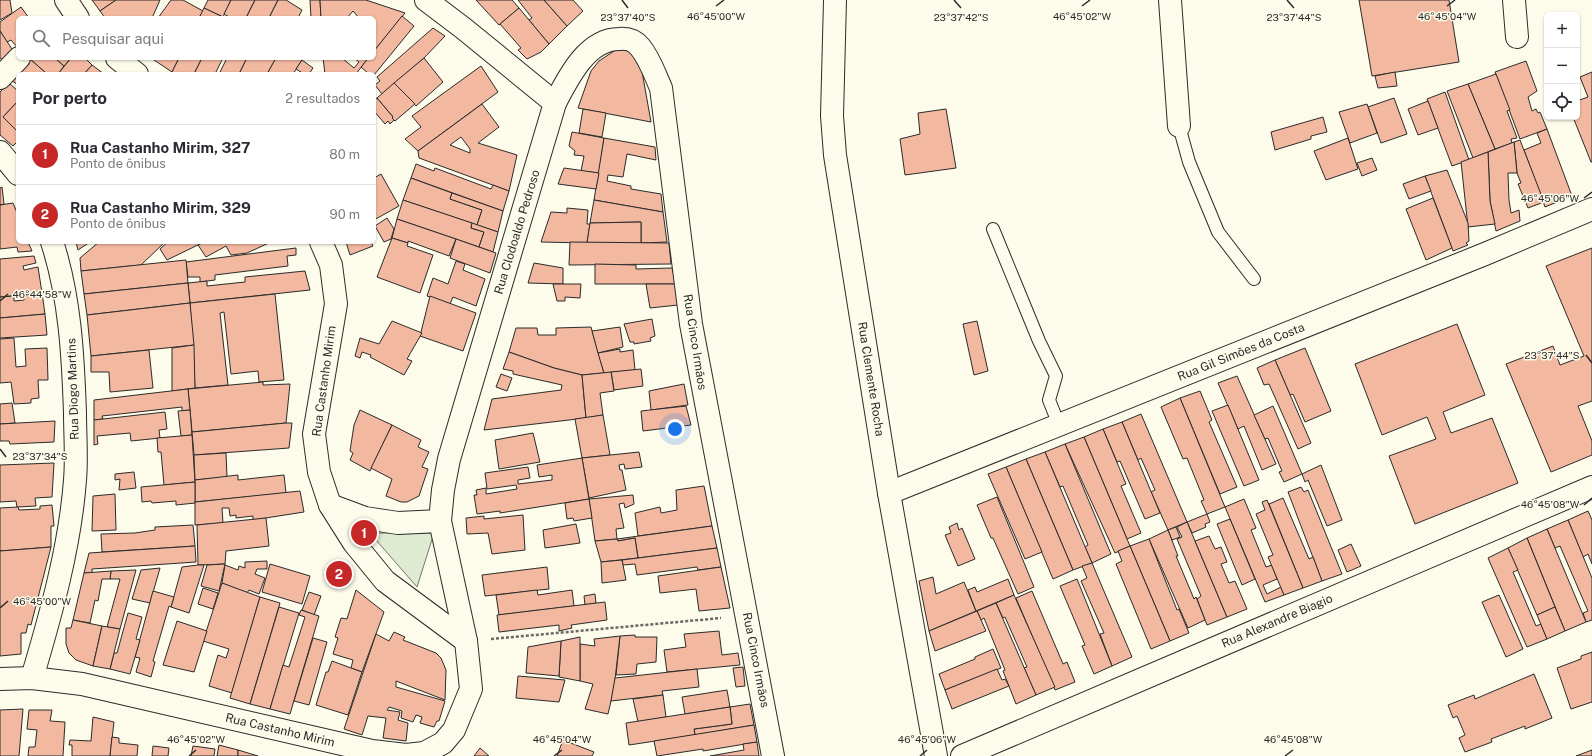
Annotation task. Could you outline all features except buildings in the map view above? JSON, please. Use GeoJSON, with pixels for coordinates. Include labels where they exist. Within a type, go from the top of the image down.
{"type":"FeatureCollection","features":[{"type":"Feature","properties":{"kind":"street"},"geometry":{"type":"LineString","coordinates":[[426,0],[463,28],[555,103]]}},
{"type":"Feature","properties":{"kind":"street","name":"Rua Clemente Rocha"},"geometry":{"type":"LineString","coordinates":[[835,0],[832,116],[836,155],[889,493],[936,756]]}},
{"type":"Feature","properties":{"kind":"street"},"geometry":{"type":"LineString","coordinates":[[1170,0],[1179,126]]}},
{"type":"Feature","properties":{"kind":"street"},"geometry":{"type":"LineString","coordinates":[[1514,0],[1517,37]]}},
{"type":"Feature","properties":{"kind":"street","name":"Rua Cinco Irmãos"},"geometry":{"type":"LineString","coordinates":[[555,103],[567,78],[596,45],[613,39],[630,38],[640,47],[652,67],[661,88],[690,324],[773,756]]}},
{"type":"Feature","properties":{"kind":"street"},"geometry":{"type":"LineString","coordinates":[[0,78],[17,60]]}},
{"type":"Feature","properties":{"kind":"street"},"geometry":{"type":"LineString","coordinates":[[120,60],[135,72]]}},
{"type":"Feature","properties":{"kind":"street","name":"Rua Clodoaldo Pedroso"},"geometry":{"type":"LineString","coordinates":[[466,641],[440,521],[443,490],[449,459],[555,103]]}},
{"type":"Feature","properties":{"kind":"street"},"geometry":{"type":"LineString","coordinates":[[0,152],[16,172]]}},
{"type":"Feature","properties":{"kind":"street","name":"Rua Gil Simões da Costa"},"geometry":{"type":"LineString","coordinates":[[889,493],[1485,254],[1592,209]]}},
{"type":"Feature","properties":{"kind":"street","name":"Rua Diogo Martins"},"geometry":{"type":"LineString","coordinates":[[32,678],[46,631],[60,572],[75,479],[73,350],[61,270],[53,244]]}},
{"type":"Feature","properties":{"kind":"street","name":"Rua Castanho Mirim"},"geometry":{"type":"LineString","coordinates":[[0,679],[32,678],[82,684],[365,749],[406,755],[424,753],[443,743],[454,730],[471,689],[466,641],[385,581],[354,542],[330,505],[319,472],[314,434],[336,304],[331,265],[322,244]]}},
{"type":"Feature","properties":{"kind":"street","name":"Rua Alexandre Biagio"},"geometry":{"type":"LineString","coordinates":[[962,756],[1592,487]]}},
{"type":"Feature","properties":{"kind":"street"},"geometry":{"type":"LineString","coordinates":[[330,505],[365,518],[398,523],[440,521]]}},
{"type":"Feature","properties":{"kind":"lane"},"geometry":{"type":"LineString","coordinates":[[1179,126],[1189,162],[1218,232],[1254,279]]}},
{"type":"Feature","properties":{"kind":"lane"},"geometry":{"type":"LineString","coordinates":[[993,229],[1039,341],[1056,376],[1049,400],[1060,425]]}},
{"type":"Feature","properties":{"kind":"path"},"geometry":{"type":"LineString","coordinates":[[466,641],[747,616]]}},
{"type":"Feature","properties":{"kind":"green space"},"geometry":{"type":"Polygon","coordinates":[[[370,533],[434,533],[417,587],[370,533]]]}},
{"type":"Feature","properties":{"kind":"place","name":"Rua Castanho Mirim, 327"},"geometry":{"type":"Point","coordinates":[364,533]}},
{"type":"Feature","properties":{"kind":"place","name":"Rua Castanho Mirim, 329"},"geometry":{"type":"Point","coordinates":[339,574]}}]}
